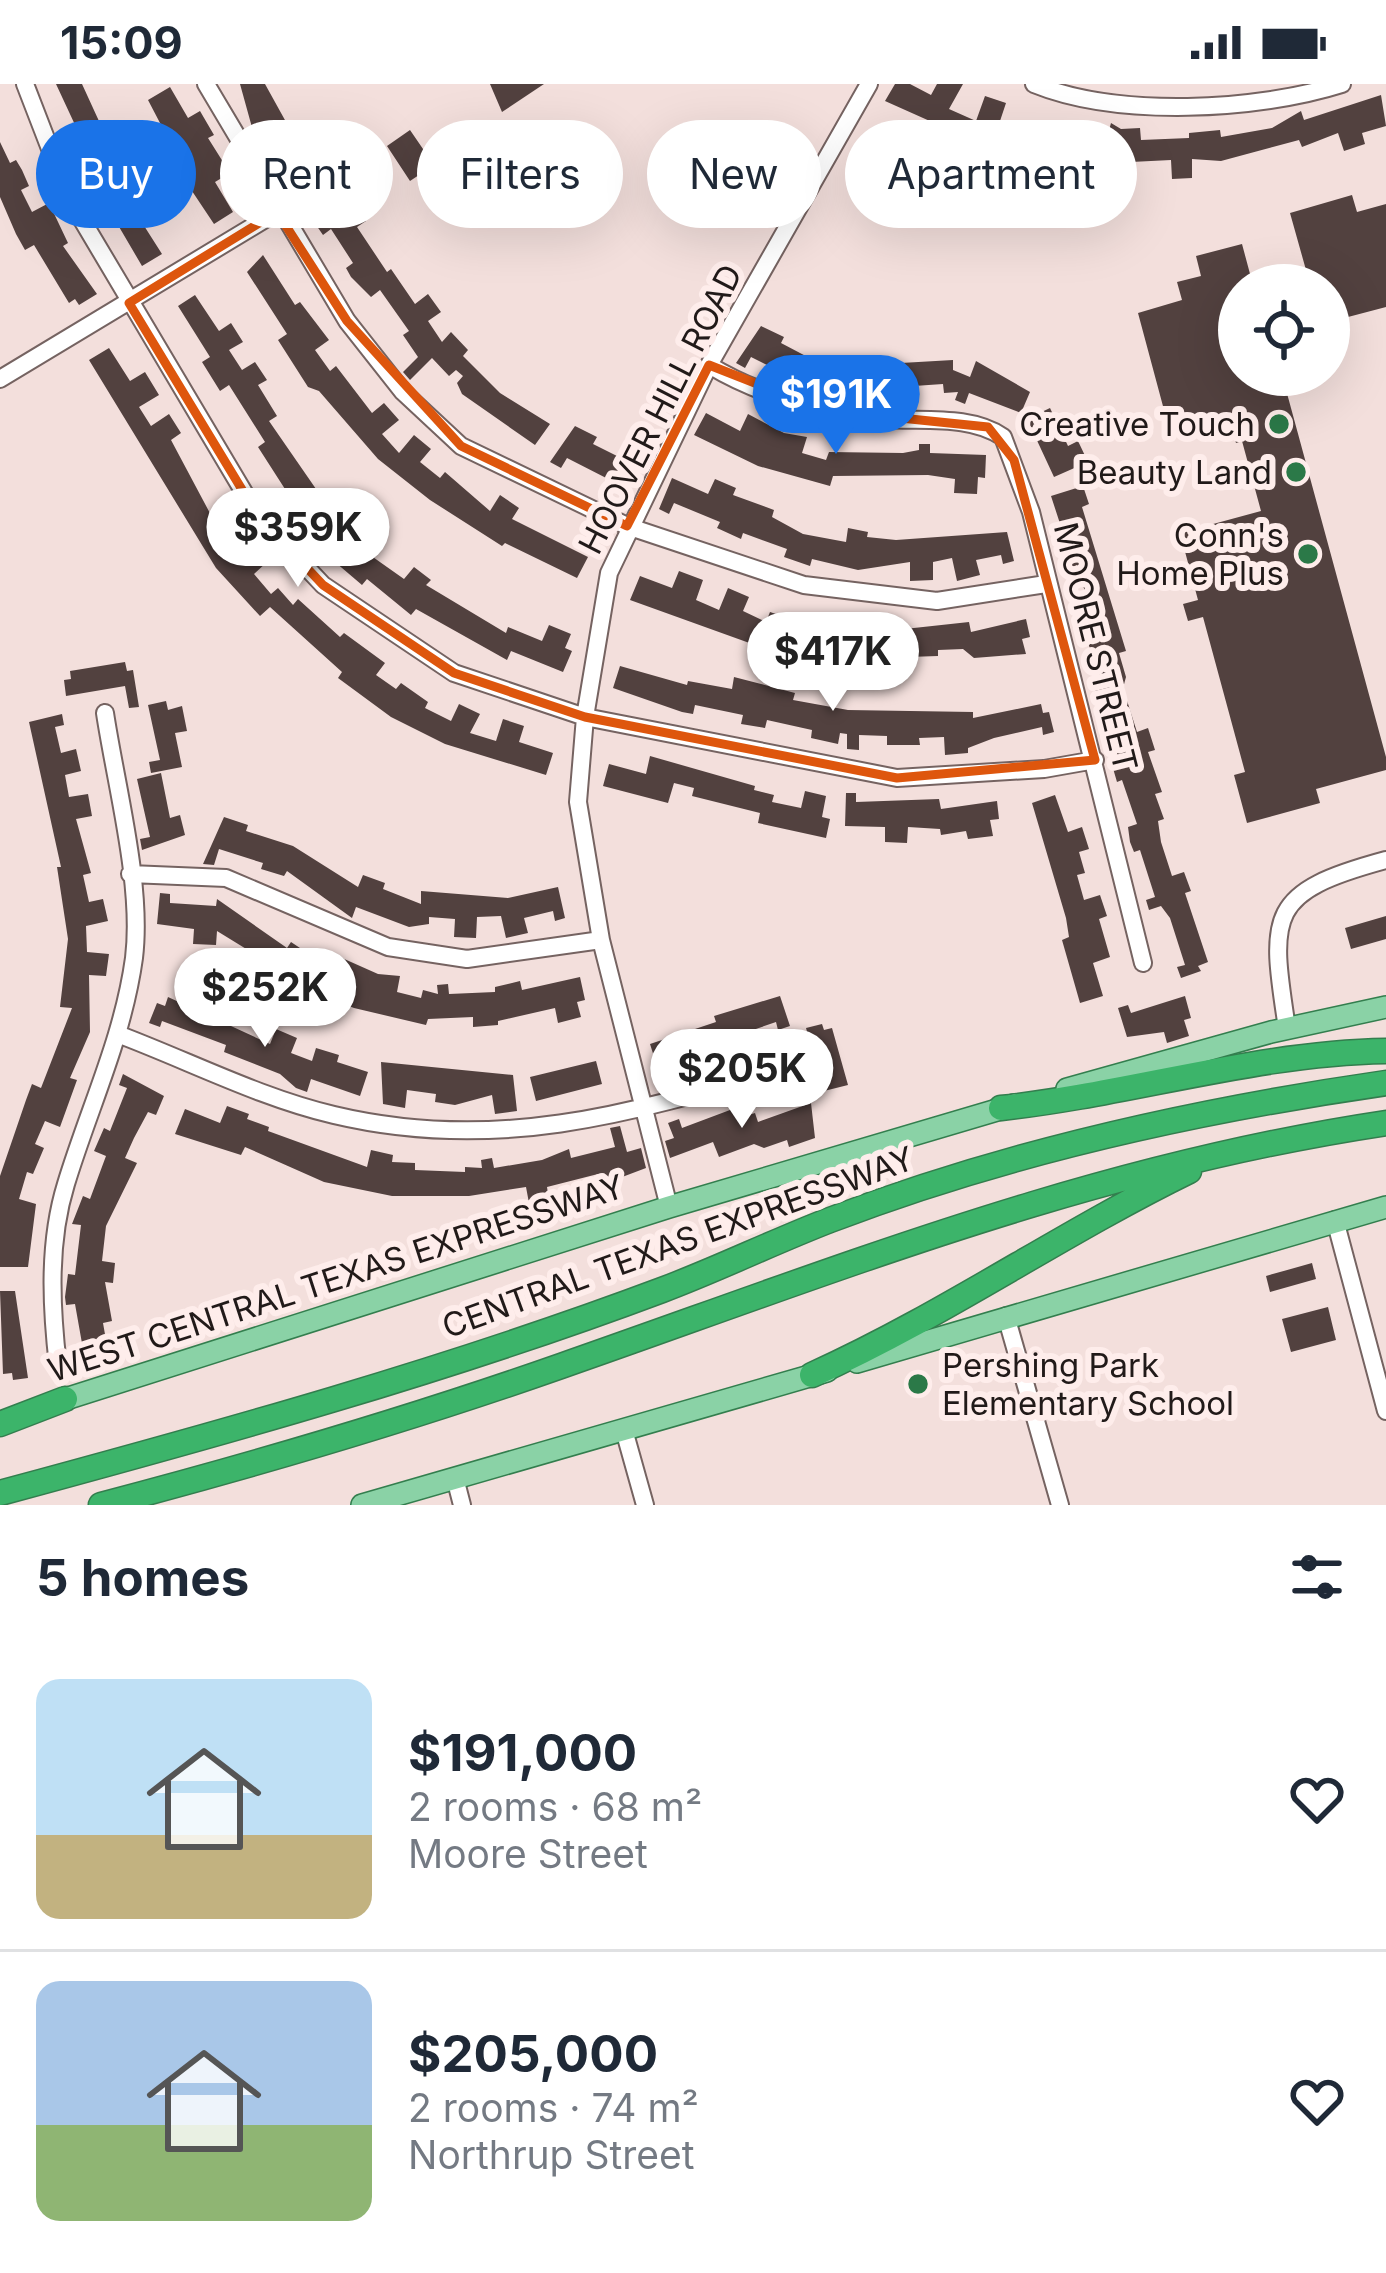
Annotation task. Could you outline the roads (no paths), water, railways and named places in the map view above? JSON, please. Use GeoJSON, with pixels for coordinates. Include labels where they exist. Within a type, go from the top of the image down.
{"type":"FeatureCollection","features":[{"type":"Feature","properties":{"kind":"highway"},"geometry":{"type":"LineString","coordinates":[[1001,1108],[1080,1100],[1252,1065],[1386,1051]]}},
{"type":"Feature","properties":{"kind":"highway","name":"CENTRAL TEXAS EXPRESSWAY"},"geometry":{"type":"LineString","coordinates":[[0,1493],[218,1434],[661,1290],[832,1219],[960,1178],[1236,1108],[1386,1083]]}},
{"type":"Feature","properties":{"kind":"highway"},"geometry":{"type":"LineString","coordinates":[[101,1505],[410,1417],[929,1233],[1230,1151],[1386,1123]]}},
{"type":"Feature","properties":{"kind":"highway"},"geometry":{"type":"LineString","coordinates":[[812,1375],[908,1332],[1099,1215],[1230,1151]]}},
{"type":"Feature","properties":{"kind":"highway"},"geometry":{"type":"LineString","coordinates":[[0,1421],[65,1400]]}},
{"type":"Feature","properties":{"kind":"main road","name":"WEST CENTRAL TEXAS EXPRESSWAY"},"geometry":{"type":"LineString","coordinates":[[65,1400],[669,1207],[1001,1108],[1287,1028],[1386,1007]]}},
{"type":"Feature","properties":{"kind":"main road"},"geometry":{"type":"LineString","coordinates":[[362,1505],[1386,1207]]}},
{"type":"Feature","properties":{"kind":"street"},"geometry":{"type":"LineString","coordinates":[[25,84],[69,198],[258,515],[323,585],[454,673],[585,717],[897,778],[1095,760]]}},
{"type":"Feature","properties":{"kind":"street"},"geometry":{"type":"LineString","coordinates":[[206,84],[226,120]]}},
{"type":"Feature","properties":{"kind":"street","name":"HOOVER HILL ROAD"},"geometry":{"type":"LineString","coordinates":[[669,1207],[601,940],[578,802],[585,717],[609,573],[627,526],[709,364],[869,84]]}},
{"type":"Feature","properties":{"kind":"street"},"geometry":{"type":"LineString","coordinates":[[1034,84],[1109,100],[1184,107],[1311,94],[1342,84]]}},
{"type":"Feature","properties":{"kind":"street"},"geometry":{"type":"LineString","coordinates":[[0,379],[252,228]]}},
{"type":"Feature","properties":{"kind":"street"},"geometry":{"type":"LineString","coordinates":[[288,228],[361,339],[403,392],[461,446],[627,526],[804,585],[937,601],[1046,584]]}},
{"type":"Feature","properties":{"kind":"street","name":"MOORE STREET"},"geometry":{"type":"LineString","coordinates":[[709,364],[742,385],[823,410],[988,427],[1003,437],[1014,460],[1095,760],[1143,963]]}},
{"type":"Feature","properties":{"kind":"street"},"geometry":{"type":"LineString","coordinates":[[58,1366],[52,1251],[64,1188],[120,1035],[135,952],[130,874],[105,713]]}},
{"type":"Feature","properties":{"kind":"street"},"geometry":{"type":"LineString","coordinates":[[1287,1028],[1278,934],[1297,893],[1336,874],[1386,860]]}},
{"type":"Feature","properties":{"kind":"street"},"geometry":{"type":"LineString","coordinates":[[130,874],[226,878],[388,947],[466,959],[601,940]]}},
{"type":"Feature","properties":{"kind":"street"},"geometry":{"type":"LineString","coordinates":[[120,1035],[328,1114],[407,1130],[514,1133],[643,1111],[781,1069]]}},
{"type":"Feature","properties":{"kind":"street"},"geometry":{"type":"LineString","coordinates":[[1335,1220],[1386,1411]]}},
{"type":"Feature","properties":{"kind":"street"},"geometry":{"type":"LineString","coordinates":[[1006,1316],[1060,1505]]}},
{"type":"Feature","properties":{"kind":"street"},"geometry":{"type":"LineString","coordinates":[[624,1430],[645,1505]]}},
{"type":"Feature","properties":{"kind":"street"},"geometry":{"type":"LineString","coordinates":[[455,1478],[462,1505]]}},
{"type":"Feature","properties":{"kind":"place","name":"Creative Touch"},"geometry":{"type":"Point","coordinates":[1279,424]}},
{"type":"Feature","properties":{"kind":"place","name":"Beauty Land"},"geometry":{"type":"Point","coordinates":[1296,472]}},
{"type":"Feature","properties":{"kind":"place","name":"Conn's Home Plus"},"geometry":{"type":"Point","coordinates":[1308,554]}},
{"type":"Feature","properties":{"kind":"place","name":"Pershing Park Elementary School"},"geometry":{"type":"Point","coordinates":[918,1384]}}]}
